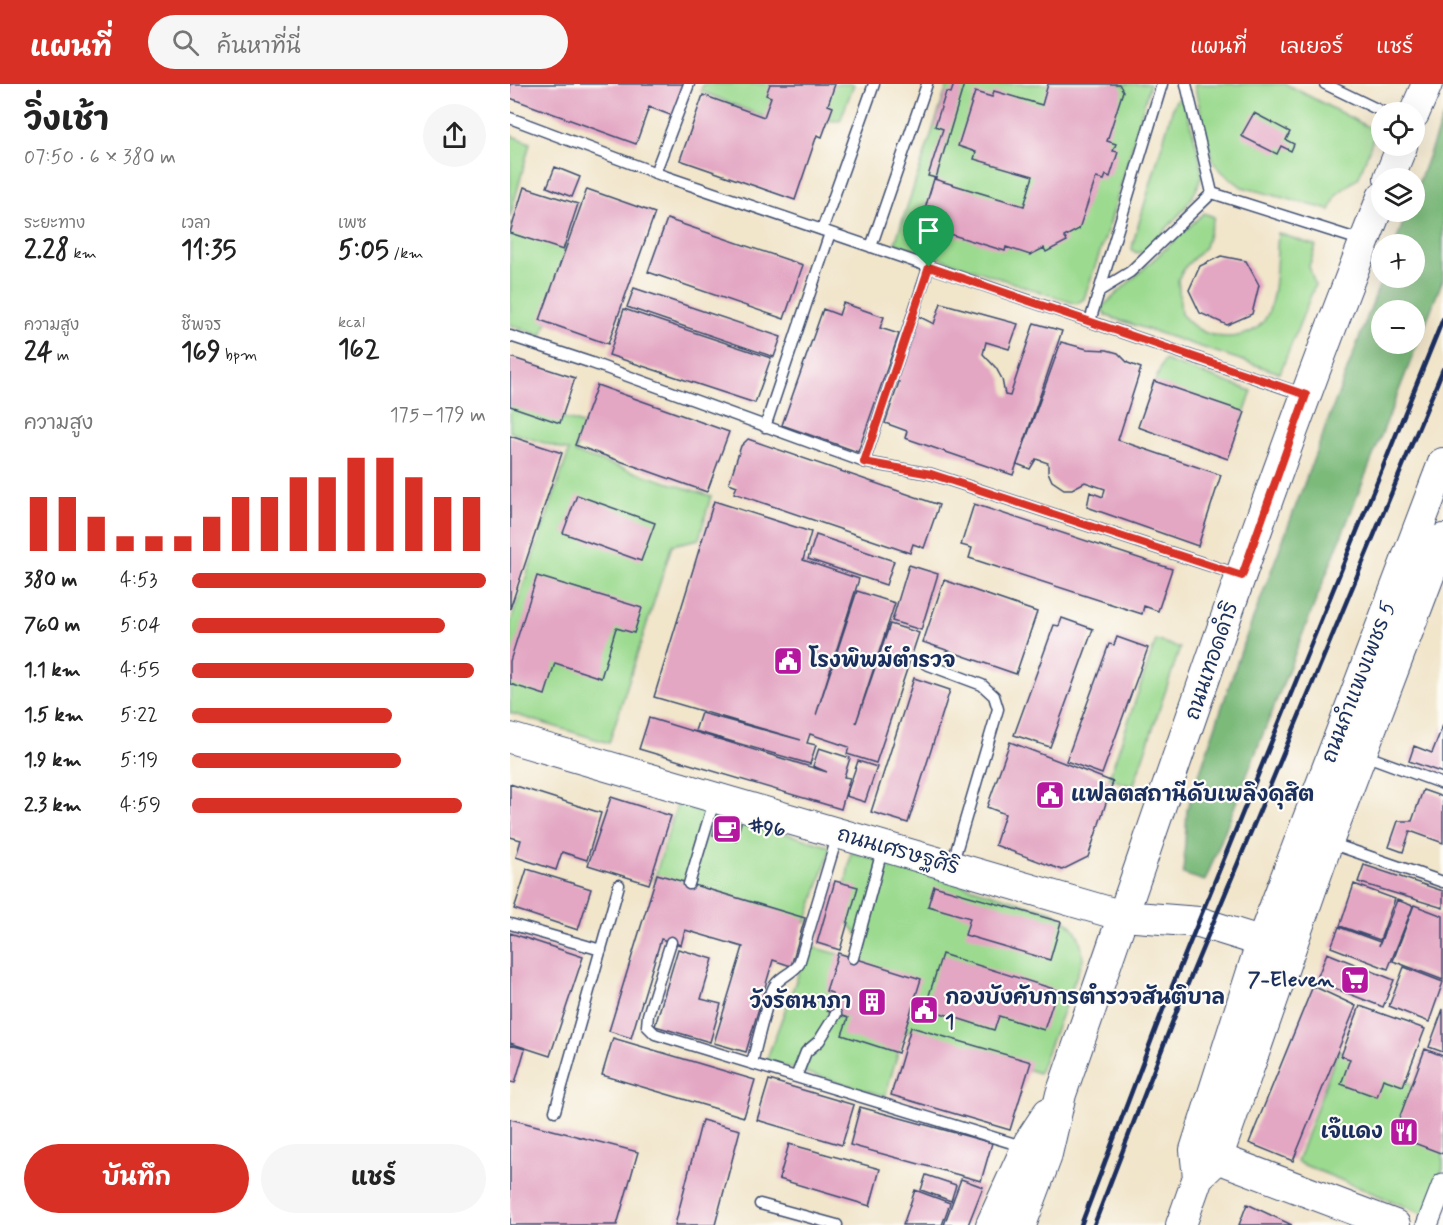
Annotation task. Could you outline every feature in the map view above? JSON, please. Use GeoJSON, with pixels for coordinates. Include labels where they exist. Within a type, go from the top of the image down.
{"type":"FeatureCollection","features":[{"type":"Feature","properties":{"kind":"street"},"geometry":{"type":"LineString","coordinates":[[1419,102],[1427,84]]}},
{"type":"Feature","properties":{"kind":"street","name":"ถนนเทอดดำริ"},"geometry":{"type":"LineString","coordinates":[[1020,1225],[1043,1166],[1061,1094],[1242,576],[1306,395],[1372,222]]}},
{"type":"Feature","properties":{"kind":"street","name":"ถนนกำแพงเพชร 5"},"geometry":{"type":"LineString","coordinates":[[1181,1225],[1275,945],[1443,463]]}},
{"type":"Feature","properties":{"kind":"street","name":"ถนนกำแพงเพชร 5"},"geometry":{"type":"LineString","coordinates":[[1275,945],[1328,842],[1443,538]]}},
{"type":"Feature","properties":{"kind":"street","name":"ถนนเศรษฐศิริ"},"geometry":{"type":"LineString","coordinates":[[510,738],[1123,916],[1198,922],[1275,945]]}},
{"type":"Feature","properties":{"kind":"street","name":"ถนนเทอดดำริ"},"geometry":{"type":"LineString","coordinates":[[991,1225],[1027,1148],[1061,1094]]}},
{"type":"Feature","properties":{"kind":"street"},"geometry":{"type":"LineString","coordinates":[[1203,1162],[1395,1225]]}},
{"type":"Feature","properties":{"kind":"street"},"geometry":{"type":"LineString","coordinates":[[1427,1225],[1443,1184]]}},
{"type":"Feature","properties":{"kind":"lane"},"geometry":{"type":"LineString","coordinates":[[655,173],[689,84]]}},
{"type":"Feature","properties":{"kind":"lane"},"geometry":{"type":"LineString","coordinates":[[765,427],[874,84]]}},
{"type":"Feature","properties":{"kind":"lane"},"geometry":{"type":"LineString","coordinates":[[872,247],[927,84]]}},
{"type":"Feature","properties":{"kind":"lane"},"geometry":{"type":"LineString","coordinates":[[1090,321],[1162,84]]}},
{"type":"Feature","properties":{"kind":"lane"},"geometry":{"type":"LineString","coordinates":[[1186,84],[1212,194]]}},
{"type":"Feature","properties":{"kind":"lane"},"geometry":{"type":"LineString","coordinates":[[1330,85],[1371,106]]}},
{"type":"Feature","properties":{"kind":"lane"},"geometry":{"type":"LineString","coordinates":[[510,118],[655,173],[1306,395]]}},
{"type":"Feature","properties":{"kind":"lane"},"geometry":{"type":"LineString","coordinates":[[1099,291],[1130,272],[1212,194]]}},
{"type":"Feature","properties":{"kind":"lane"},"geometry":{"type":"LineString","coordinates":[[1212,194],[1364,242]]}},
{"type":"Feature","properties":{"kind":"lane"},"geometry":{"type":"LineString","coordinates":[[864,462],[929,267]]}},
{"type":"Feature","properties":{"kind":"lane"},"geometry":{"type":"LineString","coordinates":[[510,336],[592,363],[864,462],[931,474],[1242,576]]}},
{"type":"Feature","properties":{"kind":"lane"},"geometry":{"type":"LineString","coordinates":[[926,664],[982,685],[994,696],[998,709],[951,867]]}},
{"type":"Feature","properties":{"kind":"lane"},"geometry":{"type":"LineString","coordinates":[[1361,754],[1443,784]]}},
{"type":"Feature","properties":{"kind":"lane"},"geometry":{"type":"LineString","coordinates":[[688,884],[715,798]]}},
{"type":"Feature","properties":{"kind":"lane"},"geometry":{"type":"LineString","coordinates":[[752,1063],[773,986],[784,976],[796,970],[799,964],[838,834]]}},
{"type":"Feature","properties":{"kind":"lane"},"geometry":{"type":"LineString","coordinates":[[1328,842],[1443,882]]}},
{"type":"Feature","properties":{"kind":"lane"},"geometry":{"type":"LineString","coordinates":[[853,958],[884,847]]}},
{"type":"Feature","properties":{"kind":"lane"},"geometry":{"type":"LineString","coordinates":[[555,1111],[619,885]]}},
{"type":"Feature","properties":{"kind":"lane"},"geometry":{"type":"LineString","coordinates":[[510,924],[601,950]]}},
{"type":"Feature","properties":{"kind":"lane"},"geometry":{"type":"LineString","coordinates":[[671,942],[648,1015],[647,1026],[655,1034],[1027,1148]]}},
{"type":"Feature","properties":{"kind":"lane"},"geometry":{"type":"LineString","coordinates":[[796,1077],[806,1052],[819,1041],[836,1014]]}},
{"type":"Feature","properties":{"kind":"lane"},"geometry":{"type":"LineString","coordinates":[[760,1204],[837,1225]]}},
{"type":"Feature","properties":{"kind":"green space"},"geometry":{"type":"Polygon","coordinates":[[[703,84],[854,84],[840,121],[764,117],[701,91],[703,84]]]}},
{"type":"Feature","properties":{"kind":"green space"},"geometry":{"type":"Polygon","coordinates":[[[948,84],[1150,84],[1110,223],[1084,299],[1076,304],[895,243],[948,84]]]}},
{"type":"Feature","properties":{"kind":"green space"},"geometry":{"type":"Polygon","coordinates":[[[1194,84],[1286,84],[1371,128],[1371,145],[1359,177],[1337,194],[1330,210],[1242,187],[1221,171],[1212,160],[1194,84]]]}},
{"type":"Feature","properties":{"kind":"green space"},"geometry":{"type":"Polygon","coordinates":[[[1177,99],[1183,99],[1198,149],[1201,176],[1193,196],[1178,216],[1145,251],[1137,253],[1132,250],[1133,243],[1177,99]]]}},
{"type":"Feature","properties":{"kind":"green space"},"geometry":{"type":"Polygon","coordinates":[[[1443,117],[1443,279],[1425,325],[1425,300],[1374,300],[1378,288],[1425,288],[1425,234],[1399,234],[1403,222],[1425,222],[1424,168],[1443,117]]]}},
{"type":"Feature","properties":{"kind":"green space"},"geometry":{"type":"Polygon","coordinates":[[[510,135],[530,143],[510,218],[510,135]]]}},
{"type":"Feature","properties":{"kind":"green space"},"geometry":{"type":"Polygon","coordinates":[[[1204,213],[1214,217],[1205,247],[1186,266],[1178,279],[1181,314],[1198,329],[1218,336],[1239,336],[1248,333],[1264,320],[1274,292],[1278,233],[1316,246],[1309,266],[1315,285],[1280,373],[1107,316],[1101,308],[1204,213]]]}},
{"type":"Feature","properties":{"kind":"green space"},"geometry":{"type":"Polygon","coordinates":[[[510,222],[573,245],[542,336],[510,325],[510,222]]]}},
{"type":"Feature","properties":{"kind":"green space"},"geometry":{"type":"Polygon","coordinates":[[[1371,307],[1371,354],[1413,354],[1205,881],[1183,874],[1187,810],[1242,648],[1371,307]]]}},
{"type":"Feature","properties":{"kind":"green space"},"geometry":{"type":"Polygon","coordinates":[[[1164,360],[1252,391],[1240,426],[1151,391],[1164,360]]]}},
{"type":"Feature","properties":{"kind":"green space"},"geometry":{"type":"Polygon","coordinates":[[[510,400],[585,425],[575,453],[711,496],[699,539],[672,545],[609,743],[510,713],[510,624],[569,451],[510,432],[510,400]]]}},
{"type":"Feature","properties":{"kind":"green space"},"geometry":{"type":"Polygon","coordinates":[[[1156,640],[1180,648],[1133,787],[1109,778],[1156,640]]]}},
{"type":"Feature","properties":{"kind":"green space"},"geometry":{"type":"Polygon","coordinates":[[[678,801],[831,847],[806,923],[654,880],[678,801]]]}},
{"type":"Feature","properties":{"kind":"green space"},"geometry":{"type":"Polygon","coordinates":[[[851,852],[1053,912],[1072,926],[1081,943],[1083,959],[1039,1073],[905,1030],[885,1096],[766,1061],[809,946],[860,960],[864,943],[841,913],[851,852]]]}},
{"type":"Feature","properties":{"kind":"green space"},"geometry":{"type":"Polygon","coordinates":[[[1338,1050],[1414,1085],[1443,1134],[1443,1168],[1426,1215],[1297,1162],[1338,1050]]]}},
{"type":"Feature","properties":{"kind":"building"},"geometry":{"type":"Polygon","coordinates":[[[510,84],[685,84],[673,116],[649,107],[636,144],[510,98],[510,84]]]}},
{"type":"Feature","properties":{"kind":"building"},"geometry":{"type":"Polygon","coordinates":[[[770,84],[835,84],[828,105],[833,107],[822,137],[817,135],[795,200],[680,160],[703,95],[764,117],[771,97],[766,95],[770,84]]]}},
{"type":"Feature","properties":{"kind":"building"},"geometry":{"type":"Polygon","coordinates":[[[954,84],[964,84],[936,178],[928,176],[943,129],[935,126],[946,92],[951,93],[954,84]]]}},
{"type":"Feature","properties":{"kind":"building"},"geometry":{"type":"Polygon","coordinates":[[[1048,84],[1119,84],[1123,91],[1107,141],[1116,144],[1113,151],[1118,152],[1110,177],[1106,175],[1104,180],[1096,178],[1079,229],[1064,237],[1067,241],[1046,252],[1044,248],[1030,255],[1006,247],[1005,251],[920,225],[934,179],[1024,206],[1033,176],[974,159],[976,152],[958,146],[975,92],[992,97],[994,91],[1042,105],[1048,84]]]}},
{"type":"Feature","properties":{"kind":"building"},"geometry":{"type":"Polygon","coordinates":[[[1254,113],[1290,132],[1286,140],[1294,144],[1291,151],[1281,146],[1277,154],[1241,136],[1254,113]]]}},
{"type":"Feature","properties":{"kind":"building"},"geometry":{"type":"Polygon","coordinates":[[[555,167],[580,177],[572,197],[547,187],[555,167]]]}},
{"type":"Feature","properties":{"kind":"building"},"geometry":{"type":"Polygon","coordinates":[[[524,187],[578,204],[563,250],[510,233],[524,187]]]}},
{"type":"Feature","properties":{"kind":"building"},"geometry":{"type":"Polygon","coordinates":[[[587,189],[655,213],[608,344],[540,320],[587,189]]]}},
{"type":"Feature","properties":{"kind":"building"},"geometry":{"type":"Polygon","coordinates":[[[667,219],[803,265],[784,319],[648,272],[667,219]]]}},
{"type":"Feature","properties":{"kind":"building"},"geometry":{"type":"Polygon","coordinates":[[[1221,256],[1246,261],[1259,285],[1252,314],[1227,325],[1200,313],[1189,290],[1200,266],[1221,256]]]}},
{"type":"Feature","properties":{"kind":"building"},"geometry":{"type":"Polygon","coordinates":[[[634,288],[781,337],[774,357],[627,307],[634,288]]]}},
{"type":"Feature","properties":{"kind":"building"},"geometry":{"type":"Polygon","coordinates":[[[843,303],[884,317],[880,328],[899,334],[858,452],[782,425],[823,309],[839,315],[843,303]]]}},
{"type":"Feature","properties":{"kind":"building"},"geometry":{"type":"Polygon","coordinates":[[[941,303],[1018,324],[1009,349],[986,342],[983,354],[996,368],[1002,379],[1005,395],[1010,396],[1034,323],[1062,331],[1013,475],[905,438],[907,431],[885,423],[899,382],[896,381],[918,316],[934,324],[941,303]]]}},
{"type":"Feature","properties":{"kind":"building"},"geometry":{"type":"Polygon","coordinates":[[[624,309],[771,358],[755,403],[609,355],[624,309]]]}},
{"type":"Feature","properties":{"kind":"building"},"geometry":{"type":"Polygon","coordinates":[[[1061,342],[1087,349],[1118,353],[1128,363],[1141,368],[1118,440],[1221,475],[1198,546],[1087,507],[1090,492],[1103,497],[1105,489],[1085,482],[1072,489],[1064,489],[1052,481],[1048,472],[1048,463],[1036,459],[1030,469],[1017,464],[1061,342]]]}},
{"type":"Feature","properties":{"kind":"building"},"geometry":{"type":"Polygon","coordinates":[[[510,357],[575,378],[560,423],[510,406],[510,357]]]}},
{"type":"Feature","properties":{"kind":"building"},"geometry":{"type":"Polygon","coordinates":[[[1154,381],[1245,412],[1228,459],[1138,427],[1154,381]]]}},
{"type":"Feature","properties":{"kind":"building"},"geometry":{"type":"Polygon","coordinates":[[[597,385],[729,432],[707,492],[575,445],[597,385]]]}},
{"type":"Feature","properties":{"kind":"building"},"geometry":{"type":"Polygon","coordinates":[[[510,436],[562,453],[510,609],[510,436]]]}},
{"type":"Feature","properties":{"kind":"building"},"geometry":{"type":"Polygon","coordinates":[[[748,439],[939,505],[924,548],[913,544],[910,553],[734,493],[737,486],[729,483],[741,446],[748,439]]]}},
{"type":"Feature","properties":{"kind":"building"},"geometry":{"type":"Polygon","coordinates":[[[577,495],[655,523],[641,561],[563,533],[577,495]]]}},
{"type":"Feature","properties":{"kind":"building","name":"โรงพิพม์ตำรวจ"},"geometry":{"type":"Polygon","coordinates":[[[714,501],[811,532],[803,560],[859,579],[816,715],[857,591],[895,603],[856,723],[890,624],[919,633],[876,763],[847,754],[849,747],[810,734],[807,743],[816,745],[810,764],[695,731],[701,713],[801,740],[654,697],[714,501]]]}},
{"type":"Feature","properties":{"kind":"building"},"geometry":{"type":"Polygon","coordinates":[[[974,504],[1172,569],[1158,611],[1144,606],[1142,614],[969,558],[972,548],[961,545],[974,504]]]}},
{"type":"Feature","properties":{"kind":"building"},"geometry":{"type":"Polygon","coordinates":[[[816,535],[894,561],[886,585],[808,559],[816,535]]]}},
{"type":"Feature","properties":{"kind":"building"},"geometry":{"type":"Polygon","coordinates":[[[909,565],[938,574],[921,630],[892,621],[909,565]]]}},
{"type":"Feature","properties":{"kind":"building"},"geometry":{"type":"Polygon","coordinates":[[[537,576],[642,608],[634,633],[616,628],[601,678],[555,663],[545,695],[510,684],[510,661],[537,576]]]}},
{"type":"Feature","properties":{"kind":"building"},"geometry":{"type":"Polygon","coordinates":[[[944,580],[1037,612],[1016,674],[923,642],[944,580]]]}},
{"type":"Feature","properties":{"kind":"building"},"geometry":{"type":"Polygon","coordinates":[[[1062,618],[1093,629],[1050,747],[1014,735],[1054,625],[1059,626],[1062,618]]]}},
{"type":"Feature","properties":{"kind":"building"},"geometry":{"type":"Polygon","coordinates":[[[1117,637],[1148,648],[1102,774],[1066,761],[1109,644],[1114,645],[1117,637]]]}},
{"type":"Feature","properties":{"kind":"building"},"geometry":{"type":"Polygon","coordinates":[[[914,678],[950,690],[908,823],[871,812],[914,678]]]}},
{"type":"Feature","properties":{"kind":"building"},"geometry":{"type":"Polygon","coordinates":[[[649,718],[827,772],[813,766],[819,748],[850,758],[844,777],[850,778],[841,809],[639,749],[649,718]]]}},
{"type":"Feature","properties":{"kind":"building"},"geometry":{"type":"Polygon","coordinates":[[[1443,725],[1443,773],[1409,761],[1414,746],[1432,753],[1443,725]]]}},
{"type":"Feature","properties":{"kind":"building","name":"แฟลตสถานีดับเพลิงดุสิต"},"geometry":{"type":"Polygon","coordinates":[[[1010,742],[1113,782],[1088,857],[1062,870],[995,845],[1005,814],[987,807],[1010,742]]]}},
{"type":"Feature","properties":{"kind":"building"},"geometry":{"type":"Polygon","coordinates":[[[858,761],[877,767],[865,802],[846,796],[858,761]]]}},
{"type":"Feature","properties":{"kind":"building"},"geometry":{"type":"Polygon","coordinates":[[[510,784],[601,813],[587,860],[562,852],[556,870],[516,857],[521,840],[510,837],[510,784]]]}},
{"type":"Feature","properties":{"kind":"building"},"geometry":{"type":"Polygon","coordinates":[[[1423,790],[1443,797],[1443,843],[1410,831],[1403,852],[1389,847],[1398,821],[1412,821],[1423,790]]]}},
{"type":"Feature","properties":{"kind":"building"},"geometry":{"type":"Polygon","coordinates":[[[611,797],[671,816],[649,884],[588,865],[611,797]]]}},
{"type":"Feature","properties":{"kind":"building","name":"#96"},"geometry":{"type":"Polygon","coordinates":[[[717,817],[741,823],[736,841],[713,835],[717,817]]]}},
{"type":"Feature","properties":{"kind":"building"},"geometry":{"type":"Polygon","coordinates":[[[1364,865],[1443,891],[1443,908],[1358,882],[1364,865]]]}},
{"type":"Feature","properties":{"kind":"building"},"geometry":{"type":"Polygon","coordinates":[[[527,869],[591,889],[578,930],[514,909],[527,869]]]}},
{"type":"Feature","properties":{"kind":"building"},"geometry":{"type":"Polygon","coordinates":[[[657,874],[805,918],[791,966],[773,960],[746,1052],[714,1043],[743,947],[685,930],[681,945],[661,939],[631,1038],[609,1031],[657,874]]]}},
{"type":"Feature","properties":{"kind":"building"},"geometry":{"type":"Polygon","coordinates":[[[835,881],[858,887],[840,950],[817,943],[835,881]]]}},
{"type":"Feature","properties":{"kind":"building"},"geometry":{"type":"Polygon","coordinates":[[[1354,884],[1395,899],[1380,940],[1340,926],[1354,884]]]}},
{"type":"Feature","properties":{"kind":"building"},"geometry":{"type":"Polygon","coordinates":[[[934,886],[1061,922],[1050,960],[965,935],[970,918],[928,906],[934,886]]]}},
{"type":"Feature","properties":{"kind":"building"},"geometry":{"type":"Polygon","coordinates":[[[1397,900],[1413,906],[1388,969],[1331,947],[1339,927],[1380,942],[1379,946],[1397,900]]]}},
{"type":"Feature","properties":{"kind":"building"},"geometry":{"type":"Polygon","coordinates":[[[1414,905],[1443,916],[1443,980],[1393,961],[1414,905]]]}},
{"type":"Feature","properties":{"kind":"building"},"geometry":{"type":"Polygon","coordinates":[[[510,933],[583,957],[550,1056],[510,1043],[510,933]]]}},
{"type":"Feature","properties":{"kind":"building"},"geometry":{"type":"Polygon","coordinates":[[[678,949],[713,959],[701,999],[721,1004],[710,1042],[655,1026],[678,949]]]}},
{"type":"Feature","properties":{"kind":"building","name":"วังรัตนาภา"},"geometry":{"type":"Polygon","coordinates":[[[838,953],[921,979],[898,1053],[842,1035],[848,1018],[827,1011],[832,993],[826,991],[838,953]]]}},
{"type":"Feature","properties":{"kind":"building","name":"7-Eleven"},"geometry":{"type":"Polygon","coordinates":[[[1327,953],[1394,980],[1383,1007],[1316,981],[1327,953]]]}},
{"type":"Feature","properties":{"kind":"building"},"geometry":{"type":"Polygon","coordinates":[[[942,954],[1057,990],[1044,1030],[999,1016],[994,1030],[925,1008],[942,954]]]}},
{"type":"Feature","properties":{"kind":"building"},"geometry":{"type":"Polygon","coordinates":[[[1404,967],[1443,982],[1429,1022],[1389,1006],[1404,967]]]}},
{"type":"Feature","properties":{"kind":"building"},"geometry":{"type":"Polygon","coordinates":[[[1313,986],[1356,1006],[1293,1161],[1249,1143],[1313,986]]]}},
{"type":"Feature","properties":{"kind":"building"},"geometry":{"type":"Polygon","coordinates":[[[1360,1006],[1425,1029],[1403,1086],[1383,1079],[1377,1097],[1341,1084],[1350,1059],[1341,1056],[1360,1006]]]}},
{"type":"Feature","properties":{"kind":"building"},"geometry":{"type":"Polygon","coordinates":[[[1443,1009],[1443,1052],[1429,1047],[1443,1009]]]}},
{"type":"Feature","properties":{"kind":"building"},"geometry":{"type":"Polygon","coordinates":[[[911,1027],[1031,1062],[1010,1130],[891,1095],[911,1027]]]}},
{"type":"Feature","properties":{"kind":"building"},"geometry":{"type":"Polygon","coordinates":[[[613,1038],[755,1080],[744,1117],[602,1075],[613,1038]]]}},
{"type":"Feature","properties":{"kind":"building"},"geometry":{"type":"Polygon","coordinates":[[[510,1045],[525,1049],[515,1083],[510,1082],[510,1045]]]}},
{"type":"Feature","properties":{"kind":"building"},"geometry":{"type":"Polygon","coordinates":[[[1425,1049],[1443,1056],[1443,1154],[1393,1135],[1425,1049]]]}},
{"type":"Feature","properties":{"kind":"building"},"geometry":{"type":"Polygon","coordinates":[[[769,1080],[854,1105],[842,1145],[757,1120],[769,1080]]]}},
{"type":"Feature","properties":{"kind":"building"},"geometry":{"type":"Polygon","coordinates":[[[860,1107],[992,1143],[981,1181],[850,1145],[860,1107]]]}},
{"type":"Feature","properties":{"kind":"building"},"geometry":{"type":"Polygon","coordinates":[[[510,1119],[638,1152],[617,1225],[510,1225],[510,1119]]]}},
{"type":"Feature","properties":{"kind":"building"},"geometry":{"type":"Polygon","coordinates":[[[702,1120],[740,1130],[715,1225],[675,1225],[702,1120]]]}},
{"type":"Feature","properties":{"kind":"building"},"geometry":{"type":"Polygon","coordinates":[[[789,1144],[880,1169],[870,1206],[779,1179],[789,1144]]]}},
{"type":"Feature","properties":{"kind":"building"},"geometry":{"type":"Polygon","coordinates":[[[926,1175],[956,1185],[951,1201],[921,1190],[926,1175]]]}},
{"type":"Feature","properties":{"kind":"building"},"geometry":{"type":"Polygon","coordinates":[[[961,1179],[983,1187],[968,1225],[944,1225],[961,1179]]]}},
{"type":"Feature","properties":{"kind":"building"},"geometry":{"type":"Polygon","coordinates":[[[915,1190],[950,1203],[942,1225],[903,1225],[915,1190]]]}},
{"type":"Feature","properties":{"kind":"building"},"geometry":{"type":"Polygon","coordinates":[[[1247,1204],[1292,1225],[1239,1225],[1247,1204]]]}},
{"type":"Feature","properties":{"kind":"railway"},"geometry":{"type":"LineString","coordinates":[[1081,1225],[1167,999],[1443,319]]}},
{"type":"Feature","properties":{"kind":"railway"},"geometry":{"type":"LineString","coordinates":[[1094,1225],[1179,1005],[1443,369]]}},
{"type":"Feature","properties":{"kind":"place","name":"โรงพิพม์ตำรวจ"},"geometry":{"type":"Point","coordinates":[788,661]}},
{"type":"Feature","properties":{"kind":"place","name":"แฟลตสถานีดับเพลิงดุสิต"},"geometry":{"type":"Point","coordinates":[1050,795]}},
{"type":"Feature","properties":{"kind":"place","name":"#96"},"geometry":{"type":"Point","coordinates":[727,829]}},
{"type":"Feature","properties":{"kind":"place","name":"7-Eleven"},"geometry":{"type":"Point","coordinates":[1355,980]}},
{"type":"Feature","properties":{"kind":"place","name":"วังรัตนาภา"},"geometry":{"type":"Point","coordinates":[872,1002]}},
{"type":"Feature","properties":{"kind":"place","name":"กองบังคับการตำรวจสันติบาล 1"},"geometry":{"type":"Point","coordinates":[924,1010]}},
{"type":"Feature","properties":{"kind":"place","name":"เจ๊แดง"},"geometry":{"type":"Point","coordinates":[1404,1132]}},
{"type":"Feature","properties":{"kind":"route"},"geometry":{"type":"LineString","coordinates":[[929,267],[1306,395],[1242,576],[931,474],[864,462],[929,267]]}}]}
